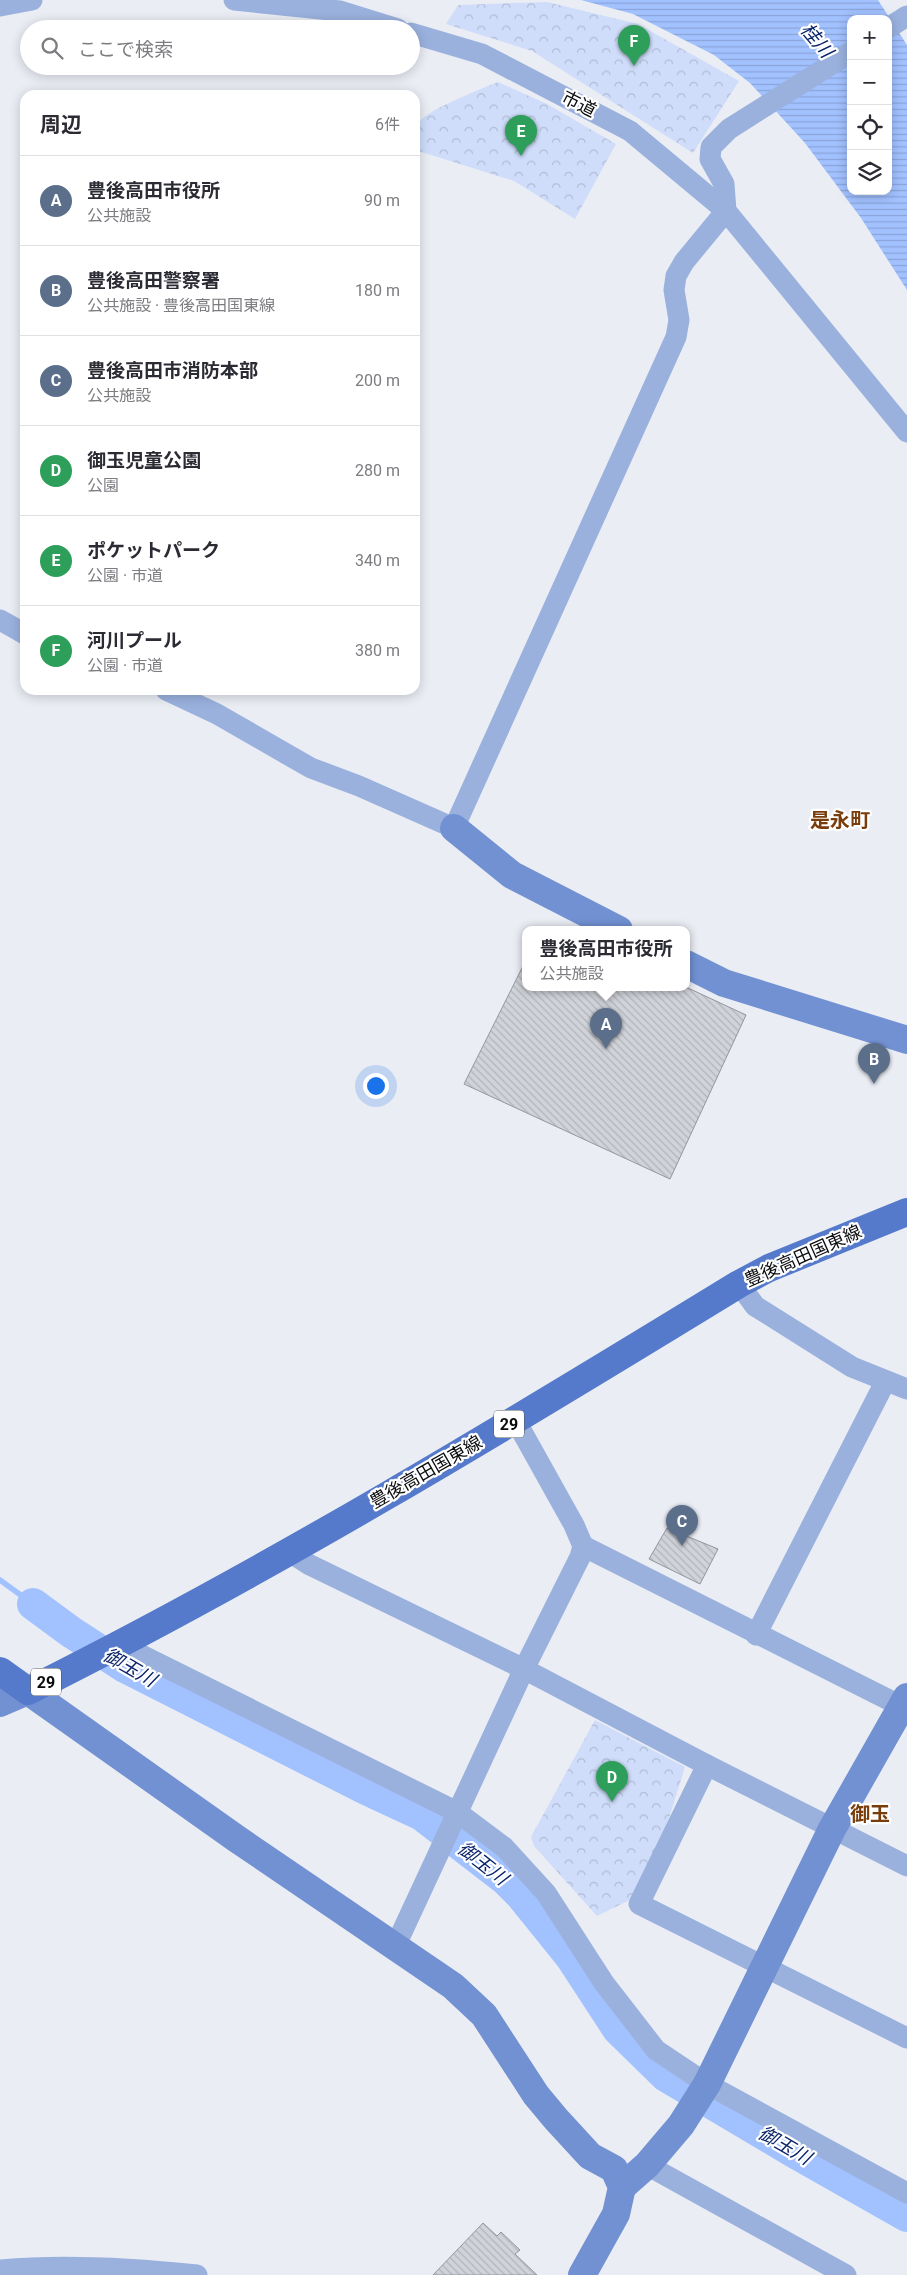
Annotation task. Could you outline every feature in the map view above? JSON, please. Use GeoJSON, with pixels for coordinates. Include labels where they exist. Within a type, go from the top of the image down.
{"type":"FeatureCollection","features":[{"type":"Feature","properties":{"kind":"main road","name":"豊後高田国東線"},"geometry":{"type":"LineString","coordinates":[[28,1691],[110,1649],[288,1551],[516,1421],[739,1284],[769,1268],[907,1212]]}},
{"type":"Feature","properties":{"kind":"main road","name":"29"},"geometry":{"type":"LineString","coordinates":[[0,1671],[28,1691]]}},
{"type":"Feature","properties":{"kind":"street"},"geometry":{"type":"LineString","coordinates":[[0,6],[32,0]]}},
{"type":"Feature","properties":{"kind":"street"},"geometry":{"type":"LineString","coordinates":[[234,0],[340,11],[369,20]]}},
{"type":"Feature","properties":{"kind":"street"},"geometry":{"type":"LineString","coordinates":[[892,25],[907,16]]}},
{"type":"Feature","properties":{"kind":"street","name":"市道"},"geometry":{"type":"LineString","coordinates":[[420,36],[482,54],[630,131],[726,211],[907,432]]}},
{"type":"Feature","properties":{"kind":"street"},"geometry":{"type":"LineString","coordinates":[[454,828],[676,337],[679,320],[674,290],[676,276],[684,262],[726,211],[724,184],[710,159],[711,148],[729,129],[847,55]]}},
{"type":"Feature","properties":{"kind":"street"},"geometry":{"type":"LineString","coordinates":[[0,620],[20,631]]}},
{"type":"Feature","properties":{"kind":"street"},"geometry":{"type":"LineString","coordinates":[[177,695],[217,714],[311,768],[359,786],[454,828],[512,875],[611,926]]}},
{"type":"Feature","properties":{"kind":"street"},"geometry":{"type":"LineString","coordinates":[[690,966],[724,983],[907,1040]]}},
{"type":"Feature","properties":{"kind":"street"},"geometry":{"type":"LineString","coordinates":[[739,1284],[755,1306],[852,1367],[885,1382],[907,1389]]}},
{"type":"Feature","properties":{"kind":"street"},"geometry":{"type":"LineString","coordinates":[[756,1635],[885,1382]]}},
{"type":"Feature","properties":{"kind":"street"},"geometry":{"type":"LineString","coordinates":[[395,1947],[524,1669],[580,1557],[583,1546],[574,1525],[516,1421]]}},
{"type":"Feature","properties":{"kind":"street"},"geometry":{"type":"LineString","coordinates":[[582,2275],[616,2214],[622,2187],[647,2165],[681,2125],[707,2084],[832,1829],[905,1704],[756,1635],[583,1546]]}},
{"type":"Feature","properties":{"kind":"street"},"geometry":{"type":"LineString","coordinates":[[288,1551],[308,1564],[524,1669],[707,1765],[907,1866]]}},
{"type":"Feature","properties":{"kind":"street"},"geometry":{"type":"LineString","coordinates":[[110,1649],[458,1812],[504,1847],[546,1893],[604,1984],[656,2050],[707,2084],[907,2193]]}},
{"type":"Feature","properties":{"kind":"street"},"geometry":{"type":"LineString","coordinates":[[0,1703],[28,1691],[237,1839],[452,1986],[484,2015],[536,2095],[590,2156],[614,2169],[622,2187]]}},
{"type":"Feature","properties":{"kind":"street"},"geometry":{"type":"LineString","coordinates":[[707,1765],[639,1904],[907,2038]]}},
{"type":"Feature","properties":{"kind":"street"},"geometry":{"type":"LineString","coordinates":[[647,2165],[846,2275]]}},
{"type":"Feature","properties":{"kind":"street"},"geometry":{"type":"LineString","coordinates":[[0,2270],[32,2267],[94,2267],[197,2275]]}},
{"type":"Feature","properties":{"kind":"green space"},"geometry":{"type":"Polygon","coordinates":[[[547,2],[638,24],[739,81],[693,153],[532,51],[446,24],[458,5],[547,2]]]}},
{"type":"Feature","properties":{"kind":"green space"},"geometry":{"type":"Polygon","coordinates":[[[498,82],[547,104],[616,144],[575,219],[514,181],[420,152],[421,120],[426,115],[457,99],[498,82]]]}},
{"type":"Feature","properties":{"kind":"green space"},"geometry":{"type":"Polygon","coordinates":[[[595,1720],[685,1767],[646,1892],[597,1916],[534,1846],[531,1837],[595,1720]]]}},
{"type":"Feature","properties":{"kind":"water","name":"桂川"},"geometry":{"type":"Polygon","coordinates":[[[581,0],[878,0],[888,15],[847,15],[847,195],[892,195],[892,22],[907,45],[907,290],[861,218],[805,143],[750,83],[714,55],[633,14],[581,0]]]}},
{"type":"Feature","properties":{"kind":"building"},"geometry":{"type":"Polygon","coordinates":[[[522,968],[522,991],[690,991],[690,989],[746,1015],[670,1179],[464,1084],[522,968]]]}},
{"type":"Feature","properties":{"kind":"building"},"geometry":{"type":"Polygon","coordinates":[[[667,1528],[718,1549],[700,1584],[649,1559],[667,1528]]]}},
{"type":"Feature","properties":{"kind":"building"},"geometry":{"type":"Polygon","coordinates":[[[483,2223],[497,2236],[501,2232],[520,2250],[515,2254],[537,2275],[433,2275],[483,2223]]]}},
{"type":"Feature","properties":{"kind":"waterway","name":"御玉川"},"geometry":{"type":"LineString","coordinates":[[0,1580],[33,1604]]}},
{"type":"Feature","properties":{"kind":"waterway","name":"御玉川"},"geometry":{"type":"LineString","coordinates":[[33,1604],[71,1632],[125,1667],[366,1789],[422,1815],[505,1879],[521,1895],[571,1957],[618,2029],[666,2076],[907,2216]]}},
{"type":"Feature","properties":{"kind":"place","name":"河川プール"},"geometry":{"type":"Point","coordinates":[634,66]}},
{"type":"Feature","properties":{"kind":"place","name":"ポケットパーク"},"geometry":{"type":"Point","coordinates":[521,156]}},
{"type":"Feature","properties":{"kind":"place","name":"豊後高田市役所"},"geometry":{"type":"Point","coordinates":[606,1049]}},
{"type":"Feature","properties":{"kind":"place","name":"豊後高田警察署"},"geometry":{"type":"Point","coordinates":[874,1084]}},
{"type":"Feature","properties":{"kind":"place","name":"豊後高田市消防本部"},"geometry":{"type":"Point","coordinates":[682,1546]}},
{"type":"Feature","properties":{"kind":"place","name":"御玉児童公園"},"geometry":{"type":"Point","coordinates":[612,1802]}},
{"type":"Feature","properties":{"kind":"district","name":"是永町"},"geometry":{"type":"Point","coordinates":[840,820]}},
{"type":"Feature","properties":{"kind":"district","name":"御玉"},"geometry":{"type":"Point","coordinates":[870,1814]}}]}
